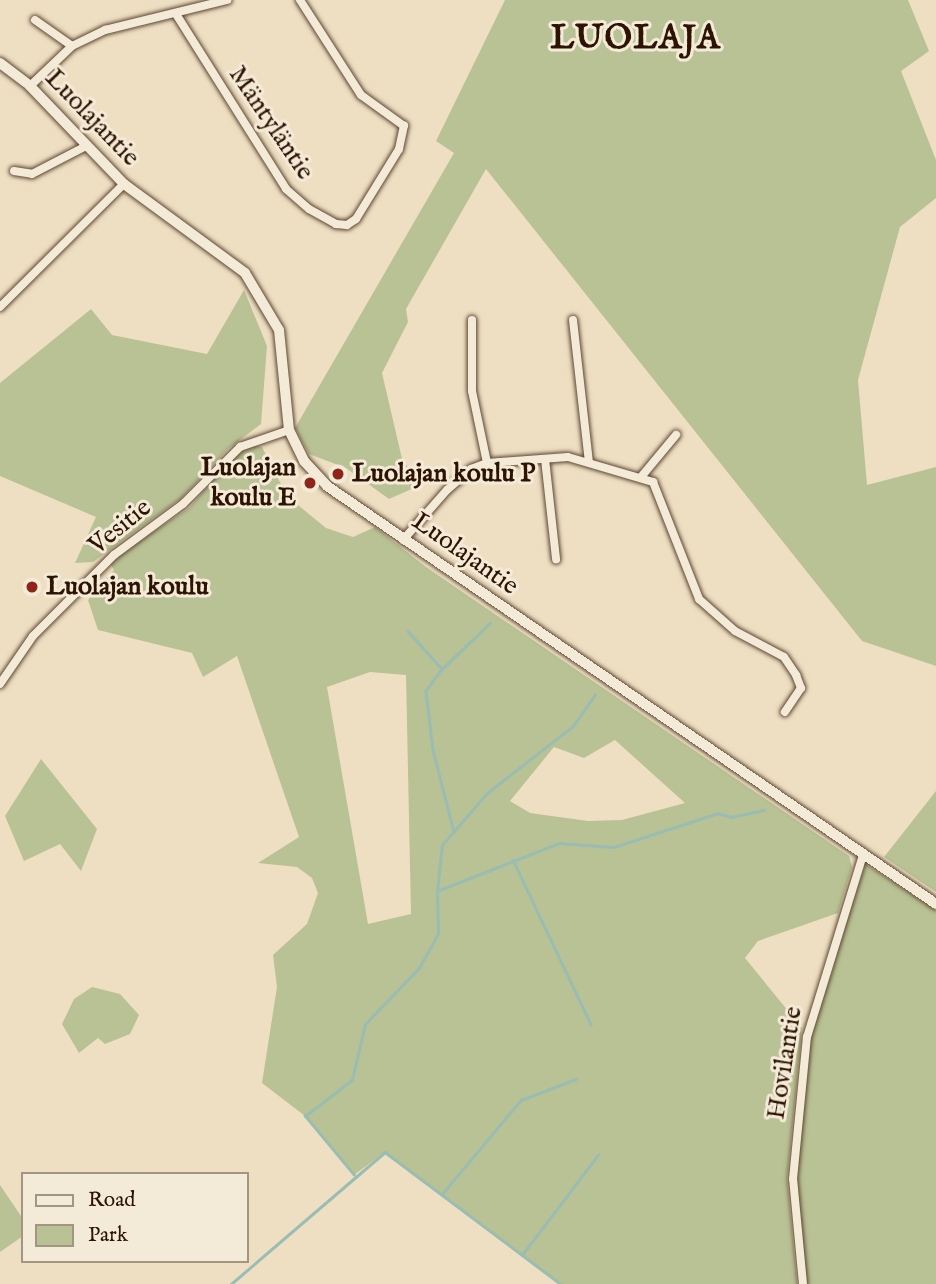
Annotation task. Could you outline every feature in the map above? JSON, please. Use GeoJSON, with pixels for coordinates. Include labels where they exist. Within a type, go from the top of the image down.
{"type":"FeatureCollection","features":[{"type":"Feature","properties":{"kind":"main road","name":"Luolajantie"},"geometry":{"type":"LineString","coordinates":[[0,63],[30,86],[124,184],[231,261],[259,290],[283,346],[289,430],[304,461],[327,486],[936,904]]}},
{"type":"Feature","properties":{"kind":"street"},"geometry":{"type":"LineString","coordinates":[[30,86],[72,46],[127,22],[176,14],[227,0]]}},
{"type":"Feature","properties":{"kind":"street","name":"Mäntyläntie"},"geometry":{"type":"LineString","coordinates":[[176,14],[270,167],[309,209],[336,224],[356,219],[399,149],[404,125],[361,95],[300,0]]}},
{"type":"Feature","properties":{"kind":"street"},"geometry":{"type":"LineString","coordinates":[[35,20],[72,46]]}},
{"type":"Feature","properties":{"kind":"street"},"geometry":{"type":"LineString","coordinates":[[14,171],[32,174],[86,146]]}},
{"type":"Feature","properties":{"kind":"street"},"geometry":{"type":"LineString","coordinates":[[1,305],[124,184]]}},
{"type":"Feature","properties":{"kind":"street"},"geometry":{"type":"LineString","coordinates":[[472,320],[471,391],[487,463]]}},
{"type":"Feature","properties":{"kind":"street"},"geometry":{"type":"LineString","coordinates":[[573,320],[589,462]]}},
{"type":"Feature","properties":{"kind":"street","name":"Vesitie"},"geometry":{"type":"LineString","coordinates":[[0,684],[33,636],[114,555],[183,504],[240,447],[289,430]]}},
{"type":"Feature","properties":{"kind":"street"},"geometry":{"type":"LineString","coordinates":[[641,477],[676,435]]}},
{"type":"Feature","properties":{"kind":"street"},"geometry":{"type":"LineString","coordinates":[[545,459],[556,559]]}},
{"type":"Feature","properties":{"kind":"street"},"geometry":{"type":"LineString","coordinates":[[402,540],[471,469],[487,463],[545,459],[589,462],[653,482],[699,599],[735,631],[785,657],[796,675],[801,688],[785,712]]}},
{"type":"Feature","properties":{"kind":"street","name":"Hovilantie"},"geometry":{"type":"LineString","coordinates":[[803,1284],[793,1179],[807,1037],[863,855]]}},
{"type":"Feature","properties":{"kind":"green space"},"geometry":{"type":"Polygon","coordinates":[[[505,0],[908,0],[929,51],[901,71],[936,160],[936,198],[900,227],[858,380],[867,485],[936,467],[936,666],[862,641],[486,169],[406,309],[408,322],[382,373],[403,463],[430,481],[389,499],[346,468],[309,454],[295,428],[454,153],[436,141],[505,0]]]}},
{"type":"Feature","properties":{"kind":"green space"},"geometry":{"type":"Polygon","coordinates":[[[244,290],[267,346],[261,424],[228,449],[181,498],[93,562],[75,563],[96,517],[0,476],[0,383],[91,309],[112,335],[207,354],[244,290]]]}},
{"type":"Feature","properties":{"kind":"green space"},"geometry":{"type":"Polygon","coordinates":[[[251,445],[262,447],[287,496],[326,528],[353,537],[375,527],[426,567],[849,856],[852,867],[838,913],[758,941],[745,958],[802,1028],[787,1178],[797,1284],[561,1284],[385,1152],[354,1175],[305,1116],[262,1083],[277,987],[273,955],[307,924],[318,893],[312,878],[297,867],[258,863],[299,837],[237,656],[203,677],[192,653],[98,630],[88,600],[114,570],[109,562],[189,508],[229,462],[251,445]],[[370,672],[327,687],[368,924],[411,914],[406,675],[370,672]],[[615,740],[584,758],[554,747],[510,801],[530,813],[588,821],[622,820],[685,803],[615,740]]]}},
{"type":"Feature","properties":{"kind":"green space"},"geometry":{"type":"Polygon","coordinates":[[[41,759],[97,829],[81,871],[60,844],[24,861],[5,816],[41,759]]]}},
{"type":"Feature","properties":{"kind":"green space"},"geometry":{"type":"Polygon","coordinates":[[[936,791],[936,892],[884,857],[936,791]]]}},
{"type":"Feature","properties":{"kind":"green space"},"geometry":{"type":"Polygon","coordinates":[[[865,864],[936,910],[936,1284],[807,1284],[796,1179],[811,1034],[865,864]]]}},
{"type":"Feature","properties":{"kind":"green space"},"geometry":{"type":"Polygon","coordinates":[[[92,987],[120,994],[139,1015],[130,1034],[105,1044],[98,1038],[79,1053],[62,1024],[74,999],[92,987]]]}},
{"type":"Feature","properties":{"kind":"green space"},"geometry":{"type":"Polygon","coordinates":[[[0,1185],[21,1216],[21,1237],[0,1252],[0,1185]]]}},
{"type":"Feature","properties":{"kind":"waterway"},"geometry":{"type":"LineString","coordinates":[[442,669],[490,623]]}},
{"type":"Feature","properties":{"kind":"waterway"},"geometry":{"type":"LineString","coordinates":[[408,631],[442,669],[426,691],[433,750],[454,832]]}},
{"type":"Feature","properties":{"kind":"waterway"},"geometry":{"type":"LineString","coordinates":[[437,891],[442,845],[487,793],[573,726],[595,695]]}},
{"type":"Feature","properties":{"kind":"waterway"},"geometry":{"type":"LineString","coordinates":[[354,1175],[305,1116],[352,1080],[365,1024],[419,968],[438,934],[437,891],[559,843],[614,847],[718,813],[731,817],[764,810]]}},
{"type":"Feature","properties":{"kind":"waterway"},"geometry":{"type":"LineString","coordinates":[[513,860],[591,1024]]}},
{"type":"Feature","properties":{"kind":"waterway"},"geometry":{"type":"LineString","coordinates":[[442,1194],[521,1100],[576,1079]]}},
{"type":"Feature","properties":{"kind":"waterway"},"geometry":{"type":"LineString","coordinates":[[231,1284],[385,1152],[561,1284]]}},
{"type":"Feature","properties":{"kind":"waterway"},"geometry":{"type":"LineString","coordinates":[[522,1255],[598,1155]]}},
{"type":"Feature","properties":{"kind":"place","name":"Luolajan koulu P"},"geometry":{"type":"Point","coordinates":[338,474]}},
{"type":"Feature","properties":{"kind":"place","name":"Luolajan koulu E"},"geometry":{"type":"Point","coordinates":[310,483]}},
{"type":"Feature","properties":{"kind":"place","name":"Luolajan koulu"},"geometry":{"type":"Point","coordinates":[32,587]}},
{"type":"Feature","properties":{"kind":"district","name":"LUOLAJA"},"geometry":{"type":"Point","coordinates":[636,40]}}]}
